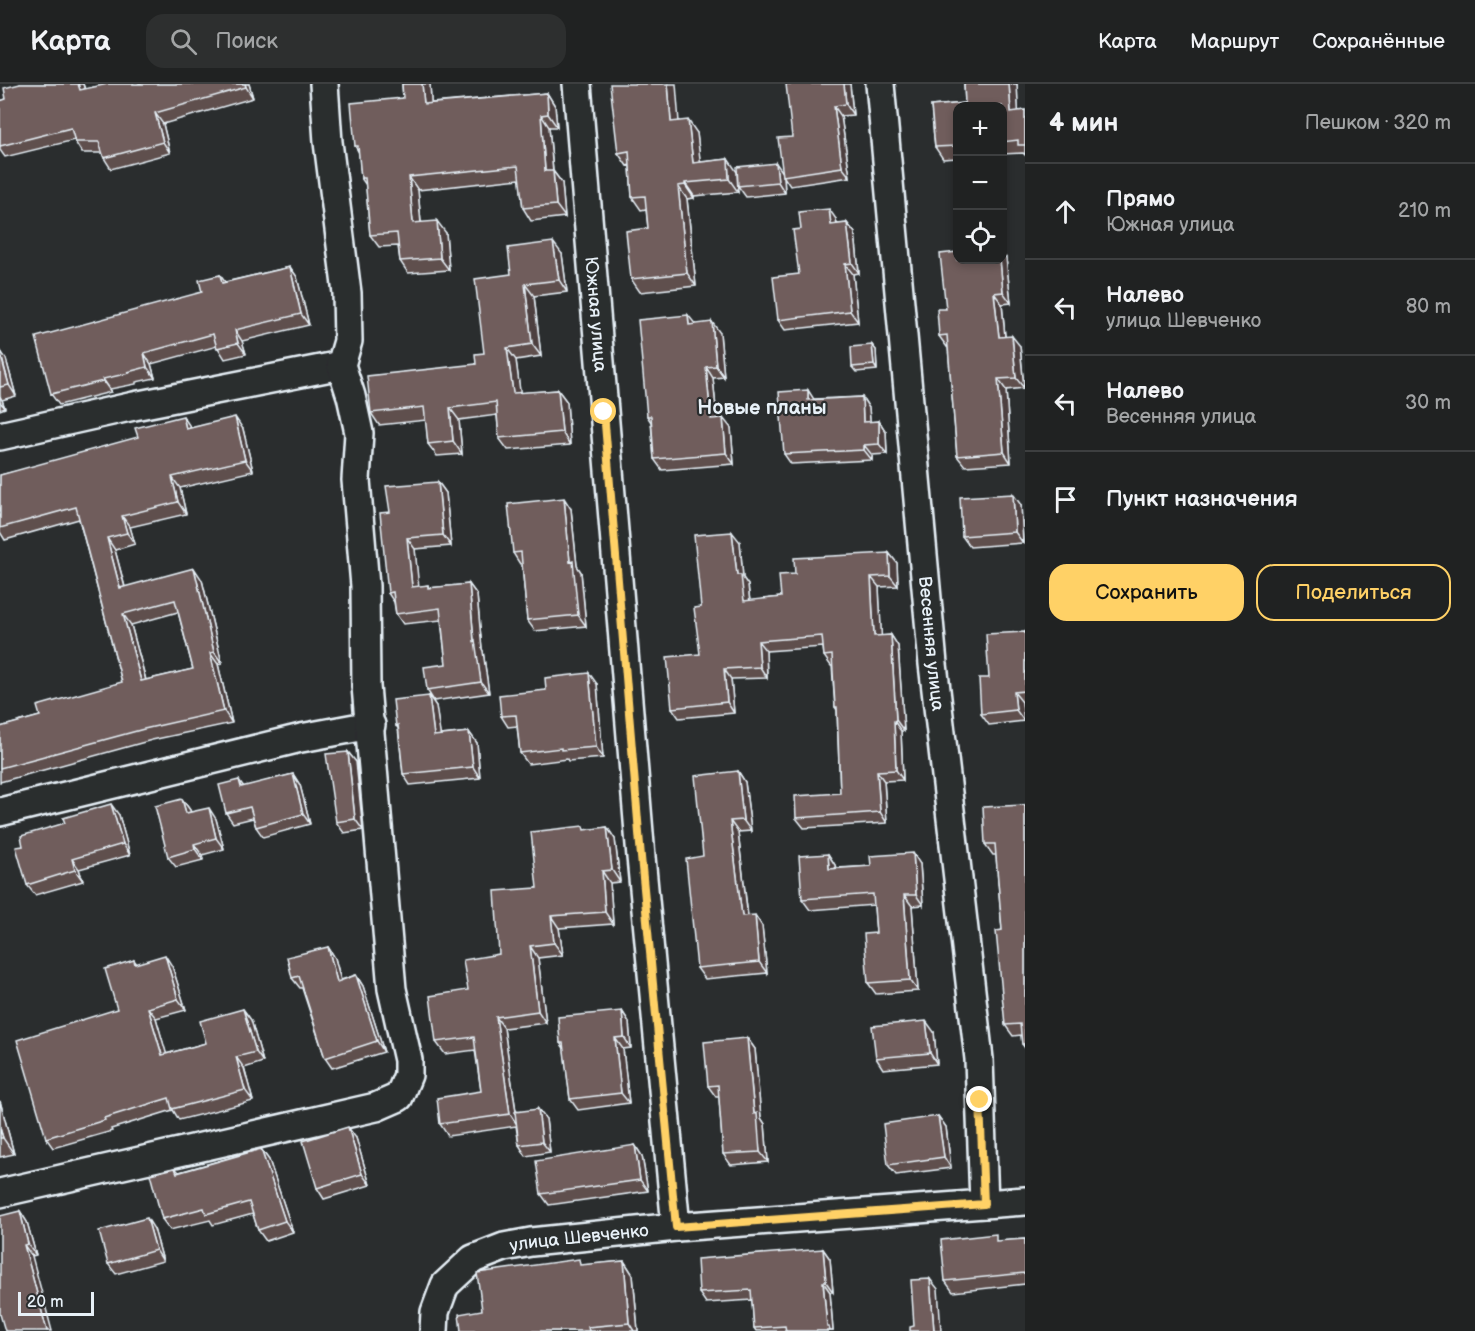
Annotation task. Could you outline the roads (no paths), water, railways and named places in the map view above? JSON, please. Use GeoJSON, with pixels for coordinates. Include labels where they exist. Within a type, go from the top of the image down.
{"type":"FeatureCollection","features":[{"type":"Feature","properties":{"kind":"street"},"geometry":{"type":"LineString","coordinates":[[0,1193],[376,1107],[399,1097],[408,1075],[408,1059],[392,989],[366,686],[365,586],[356,480],[359,433],[341,365],[348,340],[347,293],[328,142],[324,84]]}},
{"type":"Feature","properties":{"kind":"street","name":"Южная улица"},"geometry":{"type":"LineString","coordinates":[[577,84],[641,857],[676,1227]]}},
{"type":"Feature","properties":{"kind":"street","name":"Весенняя улица"},"geometry":{"type":"LineString","coordinates":[[880,84],[933,664],[979,1059],[984,1204]]}},
{"type":"Feature","properties":{"kind":"street"},"geometry":{"type":"LineString","coordinates":[[0,436],[134,406],[341,365]]}},
{"type":"Feature","properties":{"kind":"street"},"geometry":{"type":"LineString","coordinates":[[0,812],[300,738],[370,725]]}},
{"type":"Feature","properties":{"kind":"street","name":"улица Шевченко"},"geometry":{"type":"LineString","coordinates":[[434,1331],[435,1312],[445,1285],[473,1259],[504,1247],[531,1242],[676,1227],[1025,1201]]}},
{"type":"Feature","properties":{"kind":"district","name":"Новые планы"},"geometry":{"type":"Point","coordinates":[762,407]}}]}
